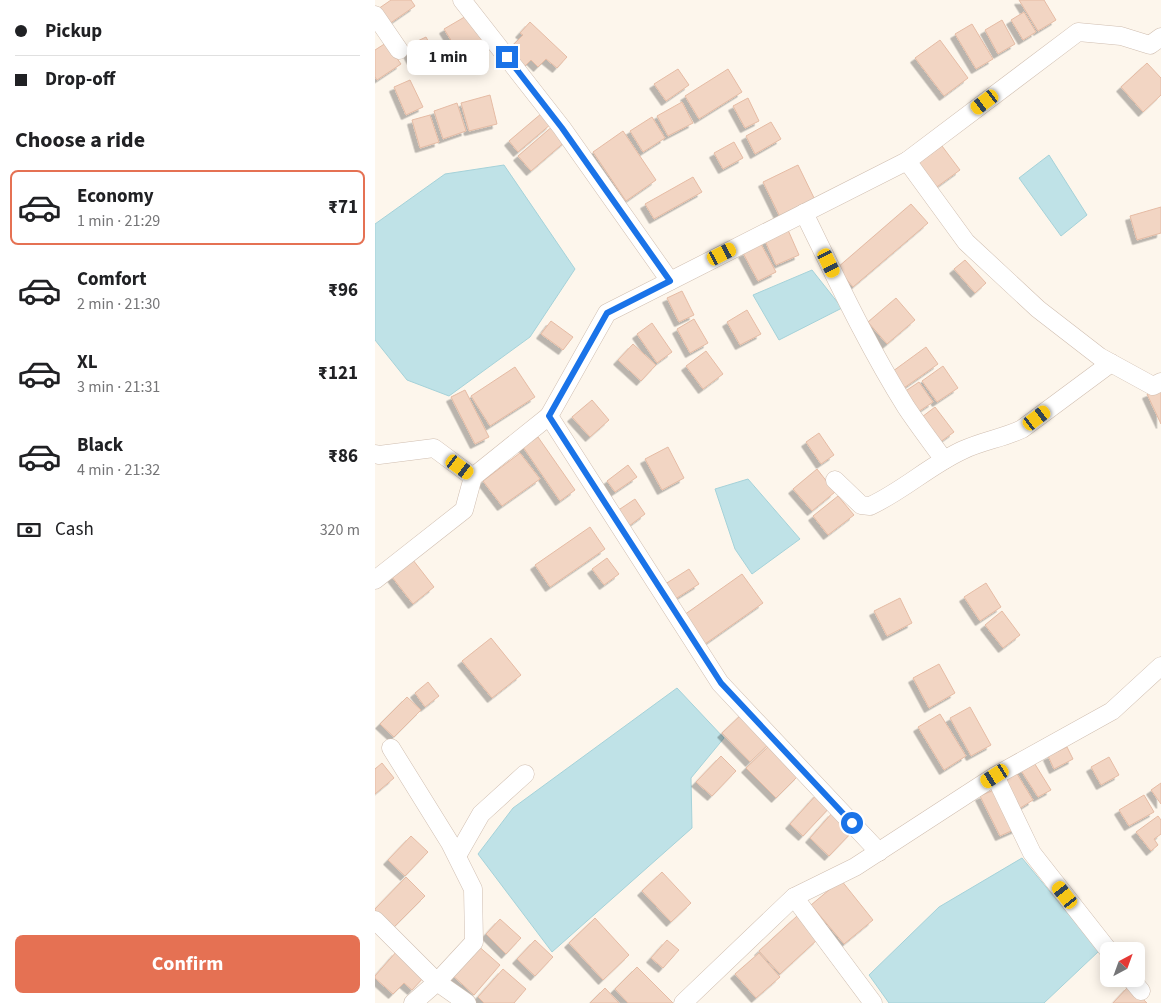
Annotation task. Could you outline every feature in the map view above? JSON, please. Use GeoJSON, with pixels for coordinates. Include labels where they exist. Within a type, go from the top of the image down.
{"type":"FeatureCollection","features":[{"type":"Feature","properties":{"kind":"street"},"geometry":{"type":"LineString","coordinates":[[462,0],[562,128],[670,281]]}},
{"type":"Feature","properties":{"kind":"street"},"geometry":{"type":"LineString","coordinates":[[375,15],[399,50]]}},
{"type":"Feature","properties":{"kind":"street"},"geometry":{"type":"LineString","coordinates":[[375,580],[464,510],[473,477],[549,416],[607,313],[907,161],[1078,32],[1121,36],[1150,45],[1161,37]]}},
{"type":"Feature","properties":{"kind":"street"},"geometry":{"type":"LineString","coordinates":[[907,161],[966,242],[1038,309],[1100,357],[1153,386],[1161,382]]}},
{"type":"Feature","properties":{"kind":"street"},"geometry":{"type":"LineString","coordinates":[[804,213],[861,330],[878,360],[906,407],[944,460]]}},
{"type":"Feature","properties":{"kind":"street"},"geometry":{"type":"LineString","coordinates":[[835,480],[861,505],[870,506],[944,460],[972,446],[1005,437],[1022,429],[1111,363]]}},
{"type":"Feature","properties":{"kind":"street"},"geometry":{"type":"LineString","coordinates":[[549,416],[721,683],[879,852]]}},
{"type":"Feature","properties":{"kind":"street"},"geometry":{"type":"LineString","coordinates":[[375,454],[434,448],[473,477]]}},
{"type":"Feature","properties":{"kind":"street"},"geometry":{"type":"LineString","coordinates":[[683,1003],[794,897],[855,867],[995,776],[1112,711],[1158,676]]}},
{"type":"Feature","properties":{"kind":"street"},"geometry":{"type":"LineString","coordinates":[[391,748],[457,856],[473,889],[474,942],[437,982],[413,1003]]}},
{"type":"Feature","properties":{"kind":"street"},"geometry":{"type":"LineString","coordinates":[[457,856],[481,814],[525,774]]}},
{"type":"Feature","properties":{"kind":"street"},"geometry":{"type":"LineString","coordinates":[[995,776],[1032,853],[1102,942]]}},
{"type":"Feature","properties":{"kind":"street"},"geometry":{"type":"LineString","coordinates":[[794,897],[873,1003]]}},
{"type":"Feature","properties":{"kind":"street"},"geometry":{"type":"LineString","coordinates":[[375,920],[437,982],[467,1003]]}},
{"type":"Feature","properties":{"kind":"water"},"geometry":{"type":"Polygon","coordinates":[[[1049,155],[1087,215],[1061,236],[1019,178],[1049,155]]]}},
{"type":"Feature","properties":{"kind":"water"},"geometry":{"type":"Polygon","coordinates":[[[504,165],[575,269],[530,337],[449,396],[407,380],[375,340],[375,224],[445,174],[504,165]]]}},
{"type":"Feature","properties":{"kind":"water"},"geometry":{"type":"Polygon","coordinates":[[[812,270],[842,308],[779,340],[753,295],[812,270]]]}},
{"type":"Feature","properties":{"kind":"water"},"geometry":{"type":"Polygon","coordinates":[[[748,479],[800,539],[752,574],[735,549],[715,489],[748,479]]]}},
{"type":"Feature","properties":{"kind":"water"},"geometry":{"type":"Polygon","coordinates":[[[677,688],[724,738],[691,778],[692,828],[552,952],[478,854],[513,808],[677,688]]]}},
{"type":"Feature","properties":{"kind":"water"},"geometry":{"type":"Polygon","coordinates":[[[1022,858],[1099,951],[1044,1003],[889,1003],[869,975],[939,907],[1022,858]]]}},
{"type":"Feature","properties":{"kind":"building"},"geometry":{"type":"Polygon","coordinates":[[[391,0],[411,0],[415,6],[389,24],[378,9],[391,0]]]}},
{"type":"Feature","properties":{"kind":"building"},"geometry":{"type":"Polygon","coordinates":[[[1019,0],[1044,0],[1056,20],[1038,31],[1019,0]]]}},
{"type":"Feature","properties":{"kind":"building"},"geometry":{"type":"Polygon","coordinates":[[[1024,12],[1036,32],[1023,40],[1011,20],[1024,12]]]}},
{"type":"Feature","properties":{"kind":"building"},"geometry":{"type":"Polygon","coordinates":[[[468,15],[489,48],[465,63],[444,29],[468,15]]]}},
{"type":"Feature","properties":{"kind":"building"},"geometry":{"type":"Polygon","coordinates":[[[1002,20],[1015,44],[998,54],[985,30],[1002,20]]]}},
{"type":"Feature","properties":{"kind":"building"},"geometry":{"type":"Polygon","coordinates":[[[530,22],[567,57],[557,68],[546,59],[538,67],[531,60],[524,67],[507,51],[523,35],[520,33],[530,22]]]}},
{"type":"Feature","properties":{"kind":"building"},"geometry":{"type":"Polygon","coordinates":[[[972,24],[993,59],[976,69],[955,34],[972,24]]]}},
{"type":"Feature","properties":{"kind":"building"},"geometry":{"type":"Polygon","coordinates":[[[426,37],[433,50],[412,60],[405,47],[426,37]]]}},
{"type":"Feature","properties":{"kind":"building"},"geometry":{"type":"Polygon","coordinates":[[[940,40],[968,78],[944,96],[915,58],[940,40]]]}},
{"type":"Feature","properties":{"kind":"building"},"geometry":{"type":"Polygon","coordinates":[[[386,43],[401,64],[377,80],[375,77],[375,50],[386,43]]]}},
{"type":"Feature","properties":{"kind":"building"},"geometry":{"type":"Polygon","coordinates":[[[1147,63],[1161,78],[1161,95],[1143,112],[1121,87],[1147,63]]]}},
{"type":"Feature","properties":{"kind":"building"},"geometry":{"type":"Polygon","coordinates":[[[678,69],[689,85],[666,101],[654,84],[678,69]]]}},
{"type":"Feature","properties":{"kind":"building"},"geometry":{"type":"Polygon","coordinates":[[[728,69],[742,92],[699,119],[685,96],[728,69]]]}},
{"type":"Feature","properties":{"kind":"building"},"geometry":{"type":"Polygon","coordinates":[[[410,80],[423,107],[406,115],[394,87],[410,80]]]}},
{"type":"Feature","properties":{"kind":"building"},"geometry":{"type":"Polygon","coordinates":[[[490,95],[497,124],[469,131],[461,103],[490,95]]]}},
{"type":"Feature","properties":{"kind":"building"},"geometry":{"type":"Polygon","coordinates":[[[748,98],[759,121],[745,128],[733,106],[748,98]]]}},
{"type":"Feature","properties":{"kind":"building"},"geometry":{"type":"Polygon","coordinates":[[[682,102],[693,123],[668,136],[657,116],[682,102]]]}},
{"type":"Feature","properties":{"kind":"building"},"geometry":{"type":"Polygon","coordinates":[[[457,103],[466,131],[443,139],[434,111],[457,103]]]}},
{"type":"Feature","properties":{"kind":"building"},"geometry":{"type":"Polygon","coordinates":[[[542,113],[551,124],[518,152],[509,141],[542,113]]]}},
{"type":"Feature","properties":{"kind":"building"},"geometry":{"type":"Polygon","coordinates":[[[430,115],[439,142],[420,148],[412,120],[430,115]]]}},
{"type":"Feature","properties":{"kind":"building"},"geometry":{"type":"Polygon","coordinates":[[[652,117],[665,138],[643,152],[630,131],[652,117]]]}},
{"type":"Feature","properties":{"kind":"building"},"geometry":{"type":"Polygon","coordinates":[[[771,122],[781,139],[755,154],[746,136],[771,122]]]}},
{"type":"Feature","properties":{"kind":"building"},"geometry":{"type":"Polygon","coordinates":[[[554,125],[567,140],[531,171],[518,156],[554,125]]]}},
{"type":"Feature","properties":{"kind":"building"},"geometry":{"type":"Polygon","coordinates":[[[623,131],[656,180],[626,201],[593,152],[623,131]]]}},
{"type":"Feature","properties":{"kind":"building"},"geometry":{"type":"Polygon","coordinates":[[[734,142],[743,158],[723,169],[714,153],[734,142]]]}},
{"type":"Feature","properties":{"kind":"building"},"geometry":{"type":"Polygon","coordinates":[[[942,146],[960,170],[934,189],[916,165],[942,146]]]}},
{"type":"Feature","properties":{"kind":"building"},"geometry":{"type":"Polygon","coordinates":[[[798,165],[816,202],[781,219],[763,182],[798,165]]]}},
{"type":"Feature","properties":{"kind":"building"},"geometry":{"type":"Polygon","coordinates":[[[693,177],[702,192],[654,219],[645,204],[693,177]]]}},
{"type":"Feature","properties":{"kind":"building"},"geometry":{"type":"Polygon","coordinates":[[[911,204],[928,223],[853,287],[837,268],[911,204]]]}},
{"type":"Feature","properties":{"kind":"building"},"geometry":{"type":"Polygon","coordinates":[[[1161,207],[1161,233],[1137,240],[1130,216],[1161,207]]]}},
{"type":"Feature","properties":{"kind":"building"},"geometry":{"type":"Polygon","coordinates":[[[788,230],[799,255],[776,265],[765,241],[788,230]]]}},
{"type":"Feature","properties":{"kind":"building"},"geometry":{"type":"Polygon","coordinates":[[[761,244],[776,272],[758,281],[743,253],[761,244]]]}},
{"type":"Feature","properties":{"kind":"building"},"geometry":{"type":"Polygon","coordinates":[[[965,260],[986,283],[975,293],[954,269],[965,260]]]}},
{"type":"Feature","properties":{"kind":"building"},"geometry":{"type":"Polygon","coordinates":[[[682,291],[694,315],[679,322],[667,298],[682,291]]]}},
{"type":"Feature","properties":{"kind":"building"},"geometry":{"type":"Polygon","coordinates":[[[896,298],[915,320],[887,344],[868,322],[896,298]]]}},
{"type":"Feature","properties":{"kind":"building"},"geometry":{"type":"Polygon","coordinates":[[[747,310],[761,334],[740,345],[727,322],[747,310]]]}},
{"type":"Feature","properties":{"kind":"building"},"geometry":{"type":"Polygon","coordinates":[[[694,319],[708,343],[690,353],[677,329],[694,319]]]}},
{"type":"Feature","properties":{"kind":"building"},"geometry":{"type":"Polygon","coordinates":[[[551,321],[573,337],[563,350],[541,334],[551,321]]]}},
{"type":"Feature","properties":{"kind":"building"},"geometry":{"type":"Polygon","coordinates":[[[652,323],[672,352],[657,363],[637,334],[652,323]]]}},
{"type":"Feature","properties":{"kind":"building"},"geometry":{"type":"Polygon","coordinates":[[[633,344],[656,365],[641,381],[618,360],[633,344]]]}},
{"type":"Feature","properties":{"kind":"building"},"geometry":{"type":"Polygon","coordinates":[[[926,347],[938,364],[901,390],[889,374],[926,347]]]}},
{"type":"Feature","properties":{"kind":"building"},"geometry":{"type":"Polygon","coordinates":[[[706,351],[723,374],[703,389],[686,366],[706,351]]]}},
{"type":"Feature","properties":{"kind":"building"},"geometry":{"type":"Polygon","coordinates":[[[943,366],[958,388],[937,402],[922,381],[943,366]]]}},
{"type":"Feature","properties":{"kind":"building"},"geometry":{"type":"Polygon","coordinates":[[[515,367],[535,397],[490,426],[471,396],[515,367]]]}},
{"type":"Feature","properties":{"kind":"building"},"geometry":{"type":"Polygon","coordinates":[[[919,382],[933,402],[918,412],[904,392],[919,382]]]}},
{"type":"Feature","properties":{"kind":"building"},"geometry":{"type":"Polygon","coordinates":[[[1161,388],[1161,424],[1147,394],[1161,388]]]}},
{"type":"Feature","properties":{"kind":"building"},"geometry":{"type":"Polygon","coordinates":[[[465,390],[489,437],[475,444],[451,397],[465,390]]]}},
{"type":"Feature","properties":{"kind":"building"},"geometry":{"type":"Polygon","coordinates":[[[592,400],[609,420],[590,437],[572,417],[592,400]]]}},
{"type":"Feature","properties":{"kind":"building"},"geometry":{"type":"Polygon","coordinates":[[[935,407],[954,432],[936,445],[918,420],[935,407]]]}},
{"type":"Feature","properties":{"kind":"building"},"geometry":{"type":"Polygon","coordinates":[[[819,433],[834,455],[821,464],[806,442],[819,433]]]}},
{"type":"Feature","properties":{"kind":"building"},"geometry":{"type":"Polygon","coordinates":[[[538,437],[575,490],[560,501],[523,447],[538,437]]]}},
{"type":"Feature","properties":{"kind":"building"},"geometry":{"type":"Polygon","coordinates":[[[668,447],[684,478],[662,490],[645,459],[668,447]]]}},
{"type":"Feature","properties":{"kind":"building"},"geometry":{"type":"Polygon","coordinates":[[[520,453],[540,479],[502,506],[483,481],[520,453]]]}},
{"type":"Feature","properties":{"kind":"building"},"geometry":{"type":"Polygon","coordinates":[[[628,465],[637,477],[615,492],[607,481],[628,465]]]}},
{"type":"Feature","properties":{"kind":"building"},"geometry":{"type":"Polygon","coordinates":[[[817,469],[835,492],[812,511],[793,489],[817,469]]]}},
{"type":"Feature","properties":{"kind":"building"},"geometry":{"type":"Polygon","coordinates":[[[838,496],[854,515],[828,535],[813,516],[838,496]]]}},
{"type":"Feature","properties":{"kind":"building"},"geometry":{"type":"Polygon","coordinates":[[[635,499],[645,514],[625,529],[614,513],[635,499]]]}},
{"type":"Feature","properties":{"kind":"building"},"geometry":{"type":"Polygon","coordinates":[[[590,527],[605,549],[550,587],[535,565],[590,527]]]}},
{"type":"Feature","properties":{"kind":"building"},"geometry":{"type":"Polygon","coordinates":[[[607,558],[619,574],[604,585],[592,569],[607,558]]]}},
{"type":"Feature","properties":{"kind":"building"},"geometry":{"type":"Polygon","coordinates":[[[413,560],[434,587],[413,604],[392,577],[413,560]]]}},
{"type":"Feature","properties":{"kind":"building"},"geometry":{"type":"Polygon","coordinates":[[[689,569],[699,584],[672,601],[662,586],[689,569]]]}},
{"type":"Feature","properties":{"kind":"building"},"geometry":{"type":"Polygon","coordinates":[[[742,574],[763,603],[705,644],[684,615],[742,574]]]}},
{"type":"Feature","properties":{"kind":"building"},"geometry":{"type":"Polygon","coordinates":[[[986,583],[1001,607],[980,621],[964,597],[986,583]]]}},
{"type":"Feature","properties":{"kind":"building"},"geometry":{"type":"Polygon","coordinates":[[[900,598],[912,623],[887,636],[874,611],[900,598]]]}},
{"type":"Feature","properties":{"kind":"building"},"geometry":{"type":"Polygon","coordinates":[[[1002,611],[1020,635],[1003,648],[985,625],[1002,611]]]}},
{"type":"Feature","properties":{"kind":"building"},"geometry":{"type":"Polygon","coordinates":[[[491,638],[521,675],[492,698],[462,661],[491,638]]]}},
{"type":"Feature","properties":{"kind":"building"},"geometry":{"type":"Polygon","coordinates":[[[939,664],[955,693],[929,708],[913,678],[939,664]]]}},
{"type":"Feature","properties":{"kind":"building"},"geometry":{"type":"Polygon","coordinates":[[[428,682],[439,696],[425,707],[415,693],[428,682]]]}},
{"type":"Feature","properties":{"kind":"building"},"geometry":{"type":"Polygon","coordinates":[[[407,697],[421,710],[394,737],[380,724],[407,697]]]}},
{"type":"Feature","properties":{"kind":"building"},"geometry":{"type":"Polygon","coordinates":[[[970,707],[991,745],[971,756],[950,718],[970,707]]]}},
{"type":"Feature","properties":{"kind":"building"},"geometry":{"type":"Polygon","coordinates":[[[745,711],[773,740],[750,762],[722,733],[745,711]]]}},
{"type":"Feature","properties":{"kind":"building"},"geometry":{"type":"Polygon","coordinates":[[[940,714],[966,756],[944,770],[918,727],[940,714]]]}},
{"type":"Feature","properties":{"kind":"building"},"geometry":{"type":"Polygon","coordinates":[[[770,745],[799,775],[776,798],[746,768],[770,745]]]}},
{"type":"Feature","properties":{"kind":"building"},"geometry":{"type":"Polygon","coordinates":[[[1067,747],[1073,759],[1054,769],[1048,756],[1067,747]]]}},
{"type":"Feature","properties":{"kind":"building"},"geometry":{"type":"Polygon","coordinates":[[[721,756],[736,771],[712,796],[696,782],[721,756]]]}},
{"type":"Feature","properties":{"kind":"building"},"geometry":{"type":"Polygon","coordinates":[[[1109,757],[1119,775],[1101,785],[1091,767],[1109,757]]]}},
{"type":"Feature","properties":{"kind":"building"},"geometry":{"type":"Polygon","coordinates":[[[1033,761],[1051,790],[1038,797],[1020,769],[1033,761]]]}},
{"type":"Feature","properties":{"kind":"building"},"geometry":{"type":"Polygon","coordinates":[[[382,763],[394,778],[375,794],[375,769],[382,763]]]}},
{"type":"Feature","properties":{"kind":"building"},"geometry":{"type":"Polygon","coordinates":[[[1014,769],[1033,800],[1017,810],[998,779],[1014,769]]]}},
{"type":"Feature","properties":{"kind":"building"},"geometry":{"type":"Polygon","coordinates":[[[1161,783],[1161,804],[1151,790],[1161,783]]]}},
{"type":"Feature","properties":{"kind":"building"},"geometry":{"type":"Polygon","coordinates":[[[998,788],[1018,828],[1000,836],[980,796],[998,788]]]}},
{"type":"Feature","properties":{"kind":"building"},"geometry":{"type":"Polygon","coordinates":[[[818,793],[832,805],[803,836],[790,824],[818,793]]]}},
{"type":"Feature","properties":{"kind":"building"},"geometry":{"type":"Polygon","coordinates":[[[1144,795],[1154,812],[1129,826],[1119,810],[1144,795]]]}},
{"type":"Feature","properties":{"kind":"building"},"geometry":{"type":"Polygon","coordinates":[[[833,812],[853,831],[829,856],[810,838],[833,812]]]}},
{"type":"Feature","properties":{"kind":"building"},"geometry":{"type":"Polygon","coordinates":[[[1158,816],[1161,820],[1161,834],[1154,839],[1158,845],[1151,851],[1136,832],[1158,816]]]}},
{"type":"Feature","properties":{"kind":"building"},"geometry":{"type":"Polygon","coordinates":[[[411,836],[428,852],[405,876],[388,860],[411,836]]]}},
{"type":"Feature","properties":{"kind":"building"},"geometry":{"type":"Polygon","coordinates":[[[662,872],[691,903],[671,922],[642,891],[662,872]]]}},
{"type":"Feature","properties":{"kind":"building"},"geometry":{"type":"Polygon","coordinates":[[[406,877],[425,896],[392,929],[375,909],[406,877]]]}},
{"type":"Feature","properties":{"kind":"building"},"geometry":{"type":"Polygon","coordinates":[[[841,880],[873,920],[844,944],[811,905],[841,880]]]}},
{"type":"Feature","properties":{"kind":"building"},"geometry":{"type":"Polygon","coordinates":[[[797,916],[818,939],[780,974],[759,951],[797,916]]]}},
{"type":"Feature","properties":{"kind":"building"},"geometry":{"type":"Polygon","coordinates":[[[595,918],[629,955],[603,980],[569,943],[595,918]]]}},
{"type":"Feature","properties":{"kind":"building"},"geometry":{"type":"Polygon","coordinates":[[[500,919],[521,938],[506,954],[486,934],[500,919]]]}},
{"type":"Feature","properties":{"kind":"building"},"geometry":{"type":"Polygon","coordinates":[[[535,940],[553,957],[535,976],[517,959],[535,940]]]}},
{"type":"Feature","properties":{"kind":"building"},"geometry":{"type":"Polygon","coordinates":[[[667,940],[679,950],[663,968],[651,958],[667,940]]]}},
{"type":"Feature","properties":{"kind":"building"},"geometry":{"type":"Polygon","coordinates":[[[476,944],[500,965],[474,995],[450,973],[476,944]]]}},
{"type":"Feature","properties":{"kind":"building"},"geometry":{"type":"Polygon","coordinates":[[[397,951],[425,976],[412,990],[404,983],[393,994],[375,976],[397,951]]]}},
{"type":"Feature","properties":{"kind":"building"},"geometry":{"type":"Polygon","coordinates":[[[759,953],[780,977],[756,998],[735,974],[759,953]]]}},
{"type":"Feature","properties":{"kind":"building"},"geometry":{"type":"Polygon","coordinates":[[[637,967],[673,1003],[628,1003],[615,989],[637,967]]]}},
{"type":"Feature","properties":{"kind":"building"},"geometry":{"type":"Polygon","coordinates":[[[503,969],[526,989],[514,1003],[484,1003],[478,997],[503,969]]]}},
{"type":"Feature","properties":{"kind":"building"},"geometry":{"type":"Polygon","coordinates":[[[605,988],[619,1003],[590,1003],[605,988]]]}},
{"type":"Feature","properties":{"kind":"building"},"geometry":{"type":"Polygon","coordinates":[[[1127,988],[1131,988],[1147,1003],[1113,1003],[1127,988]]]}},
{"type":"Feature","properties":{"kind":"route"},"geometry":{"type":"LineString","coordinates":[[507,57],[562,128],[670,281],[607,313],[549,416],[721,683],[852,823]]}}]}
